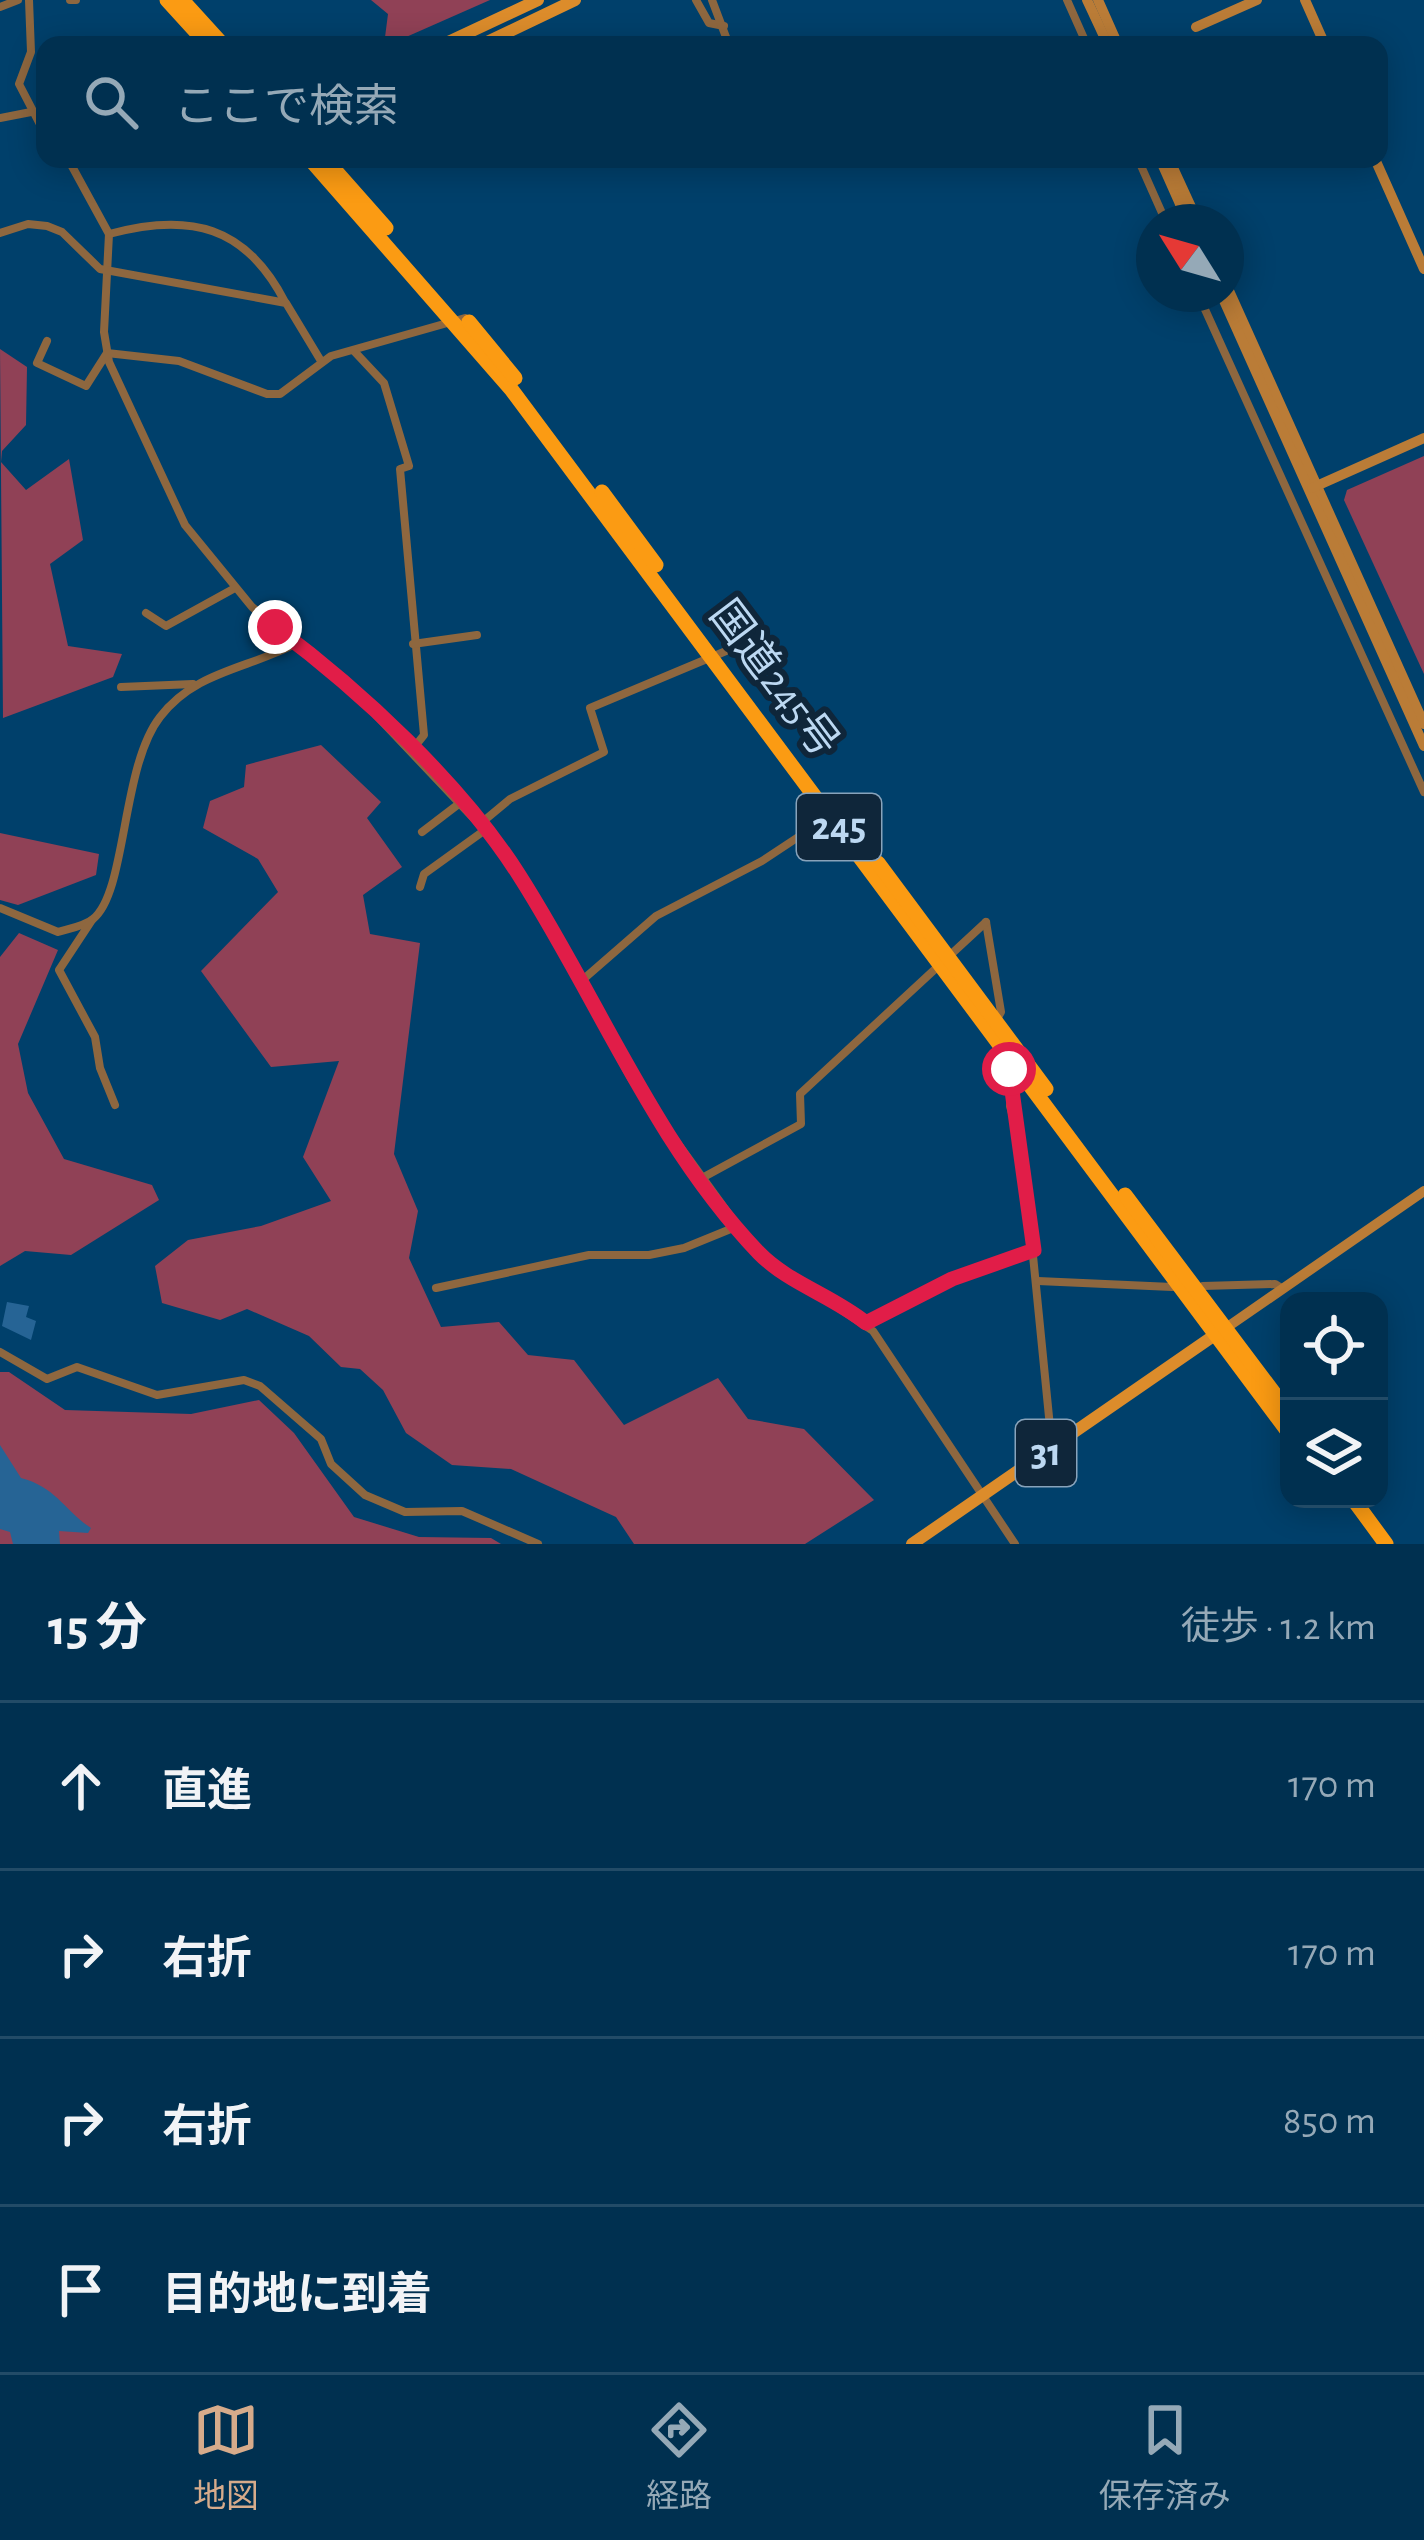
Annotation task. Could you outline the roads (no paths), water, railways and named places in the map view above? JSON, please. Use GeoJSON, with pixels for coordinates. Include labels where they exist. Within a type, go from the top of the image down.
{"type":"FeatureCollection","features":[{"type":"Feature","properties":{"kind":"highway"},"geometry":{"type":"LineString","coordinates":[[167,0],[200,36]]}},
{"type":"Feature","properties":{"kind":"highway"},"geometry":{"type":"LineString","coordinates":[[182,0],[215,36]]}},
{"type":"Feature","properties":{"kind":"highway","name":"国道245号"},"geometry":{"type":"LineString","coordinates":[[318,168],[461,321]]}},
{"type":"Feature","properties":{"kind":"highway","name":"国道245号"},"geometry":{"type":"LineString","coordinates":[[334,168],[461,321],[946,962],[1014,1064],[1280,1402]]}},
{"type":"Feature","properties":{"kind":"highway","name":"国道245号"},"geometry":{"type":"LineString","coordinates":[[716,654],[831,815],[997,1021],[1280,1419]]}},
{"type":"Feature","properties":{"kind":"highway"},"geometry":{"type":"LineString","coordinates":[[1347,1508],[1374,1544]]}},
{"type":"Feature","properties":{"kind":"highway"},"geometry":{"type":"LineString","coordinates":[[1359,1508],[1386,1544]]}},
{"type":"Feature","properties":{"kind":"main road"},"geometry":{"type":"LineString","coordinates":[[461,36],[538,0]]}},
{"type":"Feature","properties":{"kind":"main road"},"geometry":{"type":"LineString","coordinates":[[500,36],[575,0]]}},
{"type":"Feature","properties":{"kind":"main road"},"geometry":{"type":"LineString","coordinates":[[1087,0],[1104,36]]}},
{"type":"Feature","properties":{"kind":"main road"},"geometry":{"type":"LineString","coordinates":[[1098,0],[1114,36]]}},
{"type":"Feature","properties":{"kind":"main road"},"geometry":{"type":"LineString","coordinates":[[1196,27],[1257,0]]}},
{"type":"Feature","properties":{"kind":"main road"},"geometry":{"type":"LineString","coordinates":[[1305,0],[1321,36]]}},
{"type":"Feature","properties":{"kind":"main road"},"geometry":{"type":"LineString","coordinates":[[1164,168],[1180,204]]}},
{"type":"Feature","properties":{"kind":"main road"},"geometry":{"type":"LineString","coordinates":[[1173,168],[1190,204]]}},
{"type":"Feature","properties":{"kind":"main road"},"geometry":{"type":"LineString","coordinates":[[1380,168],[1424,268]]}},
{"type":"Feature","properties":{"kind":"main road"},"geometry":{"type":"LineString","coordinates":[[1230,312],[1424,724]]}},
{"type":"Feature","properties":{"kind":"main road"},"geometry":{"type":"LineString","coordinates":[[1238,312],[1313,488],[1334,553],[1424,746]]}},
{"type":"Feature","properties":{"kind":"main road"},"geometry":{"type":"LineString","coordinates":[[1313,488],[1424,438]]}},
{"type":"Feature","properties":{"kind":"main road"},"geometry":{"type":"LineString","coordinates":[[1221,1331],[1424,1191]]}},
{"type":"Feature","properties":{"kind":"main road","name":"31"},"geometry":{"type":"LineString","coordinates":[[912,1544],[1221,1331]]}},
{"type":"Feature","properties":{"kind":"street"},"geometry":{"type":"LineString","coordinates":[[0,7],[18,0]]}},
{"type":"Feature","properties":{"kind":"street"},"geometry":{"type":"LineString","coordinates":[[29,0],[31,52],[19,84],[36,120]]}},
{"type":"Feature","properties":{"kind":"street"},"geometry":{"type":"LineString","coordinates":[[696,0],[709,23],[724,26]]}},
{"type":"Feature","properties":{"kind":"street"},"geometry":{"type":"LineString","coordinates":[[712,0],[727,36]]}},
{"type":"Feature","properties":{"kind":"street"},"geometry":{"type":"LineString","coordinates":[[1067,0],[1083,36]]}},
{"type":"Feature","properties":{"kind":"street"},"geometry":{"type":"LineString","coordinates":[[0,118],[31,112]]}},
{"type":"Feature","properties":{"kind":"street"},"geometry":{"type":"LineString","coordinates":[[76,168],[109,234],[107,353],[174,506],[235,588],[339,676],[483,827],[521,879],[632,1080],[702,1178],[768,1262],[866,1323],[1016,1544]]}},
{"type":"Feature","properties":{"kind":"street"},"geometry":{"type":"LineString","coordinates":[[1142,168],[1158,204]]}},
{"type":"Feature","properties":{"kind":"street"},"geometry":{"type":"LineString","coordinates":[[0,233],[28,224],[47,226],[62,232],[96,266],[286,303]]}},
{"type":"Feature","properties":{"kind":"street"},"geometry":{"type":"LineString","coordinates":[[109,234],[152,224],[198,226],[251,250],[321,361]]}},
{"type":"Feature","properties":{"kind":"street"},"geometry":{"type":"LineString","coordinates":[[1206,312],[1424,792]]}},
{"type":"Feature","properties":{"kind":"street"},"geometry":{"type":"LineString","coordinates":[[107,353],[178,361],[267,394],[280,394],[321,361],[461,321]]}},
{"type":"Feature","properties":{"kind":"street"},"geometry":{"type":"LineString","coordinates":[[47,341],[37,362],[86,386],[107,353]]}},
{"type":"Feature","properties":{"kind":"street"},"geometry":{"type":"LineString","coordinates":[[354,351],[384,383],[409,466],[400,469],[424,735],[412,750]]}},
{"type":"Feature","properties":{"kind":"street"},"geometry":{"type":"LineString","coordinates":[[1319,560],[1334,553]]}},
{"type":"Feature","properties":{"kind":"street"},"geometry":{"type":"LineString","coordinates":[[146,613],[166,626],[235,588]]}},
{"type":"Feature","properties":{"kind":"street"},"geometry":{"type":"LineString","coordinates":[[420,887],[424,874],[510,799],[604,752],[590,708],[716,654],[736,640],[732,603]]}},
{"type":"Feature","properties":{"kind":"street"},"geometry":{"type":"LineString","coordinates":[[413,644],[477,635]]}},
{"type":"Feature","properties":{"kind":"street"},"geometry":{"type":"LineString","coordinates":[[122,687],[194,684],[297,643]]}},
{"type":"Feature","properties":{"kind":"street"},"geometry":{"type":"LineString","coordinates":[[115,1106],[100,1068],[95,1036],[59,970],[108,897],[146,738],[194,684]]}},
{"type":"Feature","properties":{"kind":"street"},"geometry":{"type":"LineString","coordinates":[[422,832],[460,802]]}},
{"type":"Feature","properties":{"kind":"street"},"geometry":{"type":"LineString","coordinates":[[579,983],[656,916],[762,861],[831,815]]}},
{"type":"Feature","properties":{"kind":"street"},"geometry":{"type":"LineString","coordinates":[[0,908],[58,932],[93,919]]}},
{"type":"Feature","properties":{"kind":"street"},"geometry":{"type":"LineString","coordinates":[[702,1178],[801,1124],[800,1094],[986,922],[1001,1012],[997,1021]]}},
{"type":"Feature","properties":{"kind":"street"},"geometry":{"type":"LineString","coordinates":[[1014,1064],[1009,1069],[1010,1106],[1023,1155],[1052,1448]]}},
{"type":"Feature","properties":{"kind":"street"},"geometry":{"type":"LineString","coordinates":[[436,1288],[589,1256],[649,1255],[684,1248],[738,1226]]}},
{"type":"Feature","properties":{"kind":"street"},"geometry":{"type":"LineString","coordinates":[[866,1323],[952,1279],[1034,1250]]}},
{"type":"Feature","properties":{"kind":"street"},"geometry":{"type":"LineString","coordinates":[[1038,1281],[1172,1287]]}},
{"type":"Feature","properties":{"kind":"street"},"geometry":{"type":"LineString","coordinates":[[1203,1286],[1275,1284],[1282,1289]]}},
{"type":"Feature","properties":{"kind":"street"},"geometry":{"type":"LineString","coordinates":[[0,1352],[47,1379],[77,1367],[157,1395],[244,1380],[260,1386],[321,1439],[331,1464],[365,1495],[405,1512],[462,1511],[538,1544]]}},
{"type":"Feature","properties":{"kind":"water"},"geometry":{"type":"Polygon","coordinates":[[[7,1302],[29,1306],[26,1317],[36,1321],[31,1340],[2,1326],[7,1302]]]}},
{"type":"Feature","properties":{"kind":"water"},"geometry":{"type":"Polygon","coordinates":[[[0,1445],[21,1478],[51,1493],[91,1528],[88,1533],[59,1531],[60,1544],[13,1544],[10,1532],[0,1529],[0,1445]]]}}]}
